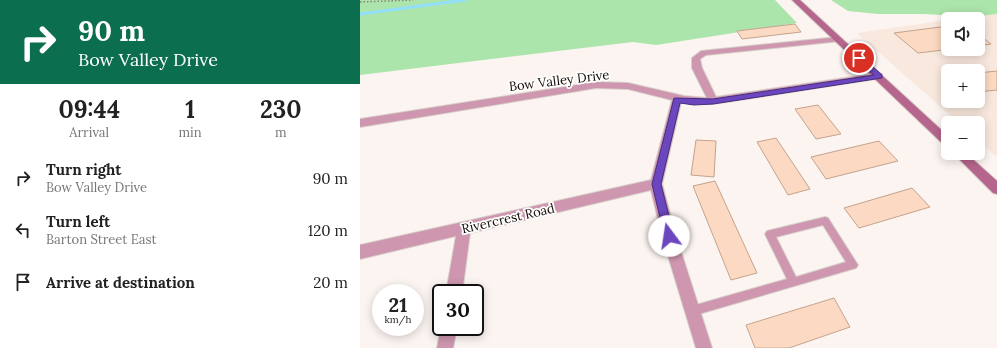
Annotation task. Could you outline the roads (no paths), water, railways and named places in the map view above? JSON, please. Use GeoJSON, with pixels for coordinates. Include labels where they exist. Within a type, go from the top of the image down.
{"type":"FeatureCollection","features":[{"type":"Feature","properties":{"kind":"main road"},"geometry":{"type":"LineString","coordinates":[[796,0],[941,135]]}},
{"type":"Feature","properties":{"kind":"main road"},"geometry":{"type":"LineString","coordinates":[[966,160],[997,189]]}},
{"type":"Feature","properties":{"kind":"street"},"geometry":{"type":"LineString","coordinates":[[713,102],[697,68],[696,58],[704,53],[838,39]]}},
{"type":"Feature","properties":{"kind":"street","name":"Bow Valley Drive"},"geometry":{"type":"LineString","coordinates":[[360,124],[596,85],[638,87],[677,100],[713,102],[879,76]]}},
{"type":"Feature","properties":{"kind":"street"},"geometry":{"type":"LineString","coordinates":[[677,100],[656,184],[669,236],[704,348]]}},
{"type":"Feature","properties":{"kind":"street","name":"Rivercrest Road"},"geometry":{"type":"LineString","coordinates":[[360,252],[656,184]]}},
{"type":"Feature","properties":{"kind":"street"},"geometry":{"type":"LineString","coordinates":[[455,284],[464,228]]}},
{"type":"Feature","properties":{"kind":"street"},"geometry":{"type":"LineString","coordinates":[[445,348],[447,336]]}},
{"type":"Feature","properties":{"kind":"lane"},"geometry":{"type":"LineString","coordinates":[[692,311],[853,265],[825,221],[770,234],[793,282]]}},
{"type":"Feature","properties":{"kind":"waterway"},"geometry":{"type":"LineString","coordinates":[[360,14],[465,0]]}}]}
